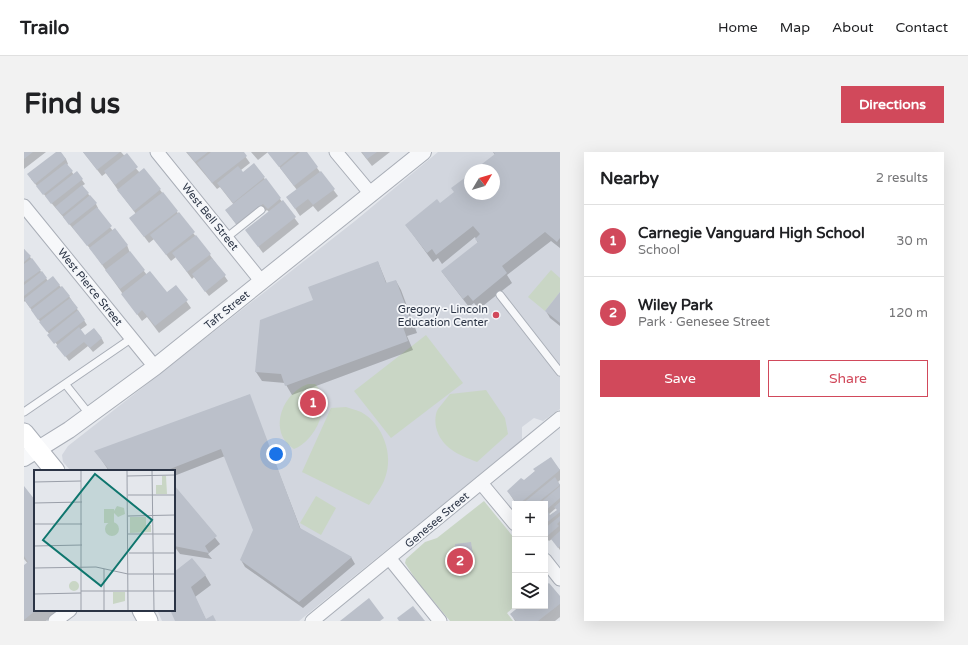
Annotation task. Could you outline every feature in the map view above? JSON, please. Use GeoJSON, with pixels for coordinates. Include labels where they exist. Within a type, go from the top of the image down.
{"type":"FeatureCollection","features":[{"type":"Feature","properties":{"kind":"main road"},"geometry":{"type":"LineString","coordinates":[[24,433],[31,453],[54,470]]}},
{"type":"Feature","properties":{"kind":"main road"},"geometry":{"type":"LineString","coordinates":[[143,611],[148,621]]}},
{"type":"Feature","properties":{"kind":"street","name":"West Bell Street"},"geometry":{"type":"LineString","coordinates":[[157,152],[262,282]]}},
{"type":"Feature","properties":{"kind":"street"},"geometry":{"type":"LineString","coordinates":[[336,152],[371,194]]}},
{"type":"Feature","properties":{"kind":"street","name":"Taft Street"},"geometry":{"type":"LineString","coordinates":[[31,453],[90,415],[156,367],[423,152]]}},
{"type":"Feature","properties":{"kind":"street","name":"West Pierce Street"},"geometry":{"type":"LineString","coordinates":[[24,206],[156,367]]}},
{"type":"Feature","properties":{"kind":"street","name":"Genesee Street"},"geometry":{"type":"LineString","coordinates":[[312,621],[560,418]]}},
{"type":"Feature","properties":{"kind":"street"},"geometry":{"type":"LineString","coordinates":[[481,483],[512,520]]}},
{"type":"Feature","properties":{"kind":"street"},"geometry":{"type":"LineString","coordinates":[[390,558],[440,621]]}},
{"type":"Feature","properties":{"kind":"street"},"geometry":{"type":"LineString","coordinates":[[548,564],[560,579]]}},
{"type":"Feature","properties":{"kind":"street"},"geometry":{"type":"LineString","coordinates":[[56,621],[69,611]]}},
{"type":"Feature","properties":{"kind":"lane"},"geometry":{"type":"LineString","coordinates":[[226,238],[261,210]]}},
{"type":"Feature","properties":{"kind":"lane"},"geometry":{"type":"LineString","coordinates":[[500,296],[560,372]]}},
{"type":"Feature","properties":{"kind":"lane"},"geometry":{"type":"LineString","coordinates":[[24,412],[66,385],[132,338]]}},
{"type":"Feature","properties":{"kind":"lane"},"geometry":{"type":"LineString","coordinates":[[66,385],[90,415]]}},
{"type":"Feature","properties":{"kind":"shaded area"},"geometry":{"type":"Polygon","coordinates":[[[438,152],[560,152],[560,409],[543,421],[534,418],[522,427],[522,440],[299,621],[162,621],[157,611],[175,611],[175,470],[70,470],[63,462],[62,455],[68,446],[355,221],[438,152]]]}},
{"type":"Feature","properties":{"kind":"green space"},"geometry":{"type":"Polygon","coordinates":[[[551,270],[560,278],[560,292],[545,311],[528,297],[551,270]]]}},
{"type":"Feature","properties":{"kind":"green space"},"geometry":{"type":"Polygon","coordinates":[[[426,335],[463,383],[391,438],[354,391],[426,335]]]}},
{"type":"Feature","properties":{"kind":"green space"},"geometry":{"type":"Polygon","coordinates":[[[308,384],[315,384],[323,401],[320,421],[309,438],[302,445],[294,449],[286,442],[281,433],[281,414],[285,404],[291,396],[308,384]]]}},
{"type":"Feature","properties":{"kind":"green space"},"geometry":{"type":"Polygon","coordinates":[[[486,390],[505,418],[508,434],[477,462],[464,457],[446,445],[438,434],[435,420],[438,409],[450,394],[486,390]]]}},
{"type":"Feature","properties":{"kind":"green space"},"geometry":{"type":"Polygon","coordinates":[[[346,407],[361,412],[369,417],[381,432],[385,441],[388,460],[385,478],[369,505],[302,472],[331,408],[346,407]]]}},
{"type":"Feature","properties":{"kind":"green space"},"geometry":{"type":"Polygon","coordinates":[[[316,496],[336,508],[321,535],[300,523],[316,496]]]}},
{"type":"Feature","properties":{"kind":"green space"},"geometry":{"type":"Polygon","coordinates":[[[484,501],[512,535],[512,609],[507,613],[513,621],[450,621],[416,580],[405,563],[406,559],[425,542],[437,538],[484,501]]]}},
{"type":"Feature","properties":{"kind":"building"},"geometry":{"type":"Polygon","coordinates":[[[24,152],[33,152],[24,159],[24,152]]]}},
{"type":"Feature","properties":{"kind":"building"},"geometry":{"type":"Polygon","coordinates":[[[56,152],[61,152],[66,159],[35,184],[27,174],[56,152]]]}},
{"type":"Feature","properties":{"kind":"building"},"geometry":{"type":"Polygon","coordinates":[[[83,152],[120,152],[97,170],[83,152]]]}},
{"type":"Feature","properties":{"kind":"building"},"geometry":{"type":"Polygon","coordinates":[[[187,152],[208,152],[195,162],[187,152]]]}},
{"type":"Feature","properties":{"kind":"building"},"geometry":{"type":"Polygon","coordinates":[[[211,152],[244,152],[247,156],[212,183],[197,163],[211,152]]]}},
{"type":"Feature","properties":{"kind":"building"},"geometry":{"type":"Polygon","coordinates":[[[267,152],[297,152],[279,167],[267,152]]]}},
{"type":"Feature","properties":{"kind":"building"},"geometry":{"type":"Polygon","coordinates":[[[300,152],[307,152],[318,167],[294,186],[280,168],[300,152]]]}},
{"type":"Feature","properties":{"kind":"building"},"geometry":{"type":"Polygon","coordinates":[[[362,152],[377,152],[367,159],[362,152]]]}},
{"type":"Feature","properties":{"kind":"building"},"geometry":{"type":"Polygon","coordinates":[[[493,152],[560,152],[560,238],[557,242],[545,232],[502,266],[507,273],[473,301],[468,295],[463,299],[441,271],[478,242],[475,239],[480,234],[473,226],[436,255],[432,249],[427,253],[405,225],[437,199],[440,203],[454,192],[451,188],[464,178],[464,200],[500,200],[500,164],[482,164],[495,154],[493,152]]]}},
{"type":"Feature","properties":{"kind":"building"},"geometry":{"type":"Polygon","coordinates":[[[127,153],[138,167],[115,185],[104,171],[127,153]]]}},
{"type":"Feature","properties":{"kind":"building"},"geometry":{"type":"Polygon","coordinates":[[[66,163],[73,171],[43,195],[36,186],[66,163]]]}},
{"type":"Feature","properties":{"kind":"building"},"geometry":{"type":"Polygon","coordinates":[[[254,163],[265,177],[233,203],[217,183],[238,166],[243,172],[254,163]]]}},
{"type":"Feature","properties":{"kind":"building"},"geometry":{"type":"Polygon","coordinates":[[[144,168],[161,189],[134,211],[117,190],[144,168]]]}},
{"type":"Feature","properties":{"kind":"building"},"geometry":{"type":"Polygon","coordinates":[[[77,171],[83,179],[51,204],[45,196],[77,171]]]}},
{"type":"Feature","properties":{"kind":"building"},"geometry":{"type":"Polygon","coordinates":[[[321,171],[335,189],[313,205],[308,199],[295,209],[286,197],[321,171]]]}},
{"type":"Feature","properties":{"kind":"building"},"geometry":{"type":"Polygon","coordinates":[[[266,178],[281,198],[268,209],[263,204],[236,224],[225,210],[266,178]]]}},
{"type":"Feature","properties":{"kind":"building"},"geometry":{"type":"Polygon","coordinates":[[[82,185],[89,193],[62,215],[55,207],[82,185]]]}},
{"type":"Feature","properties":{"kind":"building"},"geometry":{"type":"Polygon","coordinates":[[[163,192],[178,211],[144,237],[129,218],[163,192]]]}},
{"type":"Feature","properties":{"kind":"building"},"geometry":{"type":"Polygon","coordinates":[[[90,195],[97,203],[69,225],[63,217],[90,195]]]}},
{"type":"Feature","properties":{"kind":"building"},"geometry":{"type":"Polygon","coordinates":[[[283,200],[296,217],[258,247],[245,230],[283,200]]]}},
{"type":"Feature","properties":{"kind":"building"},"geometry":{"type":"Polygon","coordinates":[[[97,207],[112,226],[87,246],[72,227],[97,207]]]}},
{"type":"Feature","properties":{"kind":"building"},"geometry":{"type":"Polygon","coordinates":[[[179,212],[195,232],[166,255],[150,235],[179,212]]]}},
{"type":"Feature","properties":{"kind":"building"},"geometry":{"type":"Polygon","coordinates":[[[115,228],[128,245],[102,265],[89,248],[115,228]]]}},
{"type":"Feature","properties":{"kind":"building"},"geometry":{"type":"Polygon","coordinates":[[[196,235],[211,254],[187,272],[172,253],[196,235]]]}},
{"type":"Feature","properties":{"kind":"building"},"geometry":{"type":"Polygon","coordinates":[[[24,249],[31,256],[24,262],[24,249]]]}},
{"type":"Feature","properties":{"kind":"building"},"geometry":{"type":"Polygon","coordinates":[[[130,251],[145,270],[120,289],[105,270],[130,251]]]}},
{"type":"Feature","properties":{"kind":"building"},"geometry":{"type":"Polygon","coordinates":[[[32,258],[41,270],[24,282],[24,264],[32,258]]]}},
{"type":"Feature","properties":{"kind":"building"},"geometry":{"type":"Polygon","coordinates":[[[212,258],[226,275],[205,292],[192,274],[212,258]]]}},
{"type":"Feature","properties":{"kind":"building"},"geometry":{"type":"Polygon","coordinates":[[[378,261],[386,283],[396,280],[412,323],[403,327],[408,341],[285,386],[281,374],[255,372],[260,320],[313,300],[308,287],[378,261]]]}},
{"type":"Feature","properties":{"kind":"building"},"geometry":{"type":"Polygon","coordinates":[[[42,271],[47,278],[24,296],[24,285],[42,271]]]}},
{"type":"Feature","properties":{"kind":"building"},"geometry":{"type":"Polygon","coordinates":[[[150,271],[167,292],[176,285],[188,300],[155,326],[142,310],[137,315],[121,294],[150,271]]]}},
{"type":"Feature","properties":{"kind":"building"},"geometry":{"type":"Polygon","coordinates":[[[53,276],[60,285],[30,308],[24,299],[53,276]]]}},
{"type":"Feature","properties":{"kind":"building"},"geometry":{"type":"Polygon","coordinates":[[[62,286],[70,296],[38,320],[31,310],[62,286]]]}},
{"type":"Feature","properties":{"kind":"building"},"geometry":{"type":"Polygon","coordinates":[[[560,292],[560,323],[545,311],[560,292]]]}},
{"type":"Feature","properties":{"kind":"building"},"geometry":{"type":"Polygon","coordinates":[[[70,298],[78,308],[47,332],[39,322],[70,298]]]}},
{"type":"Feature","properties":{"kind":"building"},"geometry":{"type":"Polygon","coordinates":[[[78,310],[85,320],[54,344],[47,335],[78,310]]]}},
{"type":"Feature","properties":{"kind":"building"},"geometry":{"type":"Polygon","coordinates":[[[79,327],[85,335],[94,328],[102,338],[90,348],[84,342],[65,357],[56,346],[79,327]]]}},
{"type":"Feature","properties":{"kind":"building"},"geometry":{"type":"Polygon","coordinates":[[[250,394],[300,528],[352,557],[299,602],[240,560],[253,530],[221,449],[168,470],[109,470],[94,451],[250,394]]]}},
{"type":"Feature","properties":{"kind":"building"},"geometry":{"type":"Polygon","coordinates":[[[551,457],[560,470],[523,501],[515,501],[507,491],[521,478],[524,480],[535,471],[533,469],[551,457]]]}},
{"type":"Feature","properties":{"kind":"building"},"geometry":{"type":"Polygon","coordinates":[[[555,477],[560,485],[540,501],[526,501],[555,477]]]}},
{"type":"Feature","properties":{"kind":"building"},"geometry":{"type":"Polygon","coordinates":[[[24,486],[34,499],[35,611],[24,620],[24,565],[28,562],[24,556],[24,486]]]}},
{"type":"Feature","properties":{"kind":"building"},"geometry":{"type":"Polygon","coordinates":[[[175,486],[217,536],[205,546],[209,553],[175,546],[175,486]]]}},
{"type":"Feature","properties":{"kind":"building"},"geometry":{"type":"Polygon","coordinates":[[[560,486],[560,498],[548,508],[548,501],[542,501],[560,486]]]}},
{"type":"Feature","properties":{"kind":"building"},"geometry":{"type":"Polygon","coordinates":[[[560,502],[560,512],[548,522],[548,512],[550,515],[557,510],[554,507],[560,502]]]}},
{"type":"Feature","properties":{"kind":"building"},"geometry":{"type":"Polygon","coordinates":[[[560,516],[560,521],[557,524],[559,526],[548,535],[548,526],[560,516]]]}},
{"type":"Feature","properties":{"kind":"building"},"geometry":{"type":"Polygon","coordinates":[[[560,531],[560,546],[558,548],[551,539],[560,531]]]}},
{"type":"Feature","properties":{"kind":"building"},"geometry":{"type":"Polygon","coordinates":[[[471,542],[473,555],[457,558],[455,544],[471,542]]]}},
{"type":"Feature","properties":{"kind":"building"},"geometry":{"type":"Polygon","coordinates":[[[192,558],[206,575],[191,587],[206,619],[213,615],[216,621],[175,621],[171,611],[175,611],[175,571],[192,558]]]}},
{"type":"Feature","properties":{"kind":"building"},"geometry":{"type":"Polygon","coordinates":[[[549,583],[560,596],[560,604],[538,621],[516,621],[510,614],[516,609],[548,609],[549,583]]]}},
{"type":"Feature","properties":{"kind":"building"},"geometry":{"type":"Polygon","coordinates":[[[369,598],[384,618],[380,621],[340,621],[369,598]]]}},
{"type":"Feature","properties":{"kind":"building"},"geometry":{"type":"Polygon","coordinates":[[[413,606],[425,621],[399,621],[397,618],[413,606]]]}},
{"type":"Feature","properties":{"kind":"place","name":"Gregory - Lincoln Education Center"},"geometry":{"type":"Point","coordinates":[496,315]}},
{"type":"Feature","properties":{"kind":"place","name":"Carnegie Vanguard High School"},"geometry":{"type":"Point","coordinates":[313,403]}},
{"type":"Feature","properties":{"kind":"place","name":"Wiley Park"},"geometry":{"type":"Point","coordinates":[460,561]}}]}
